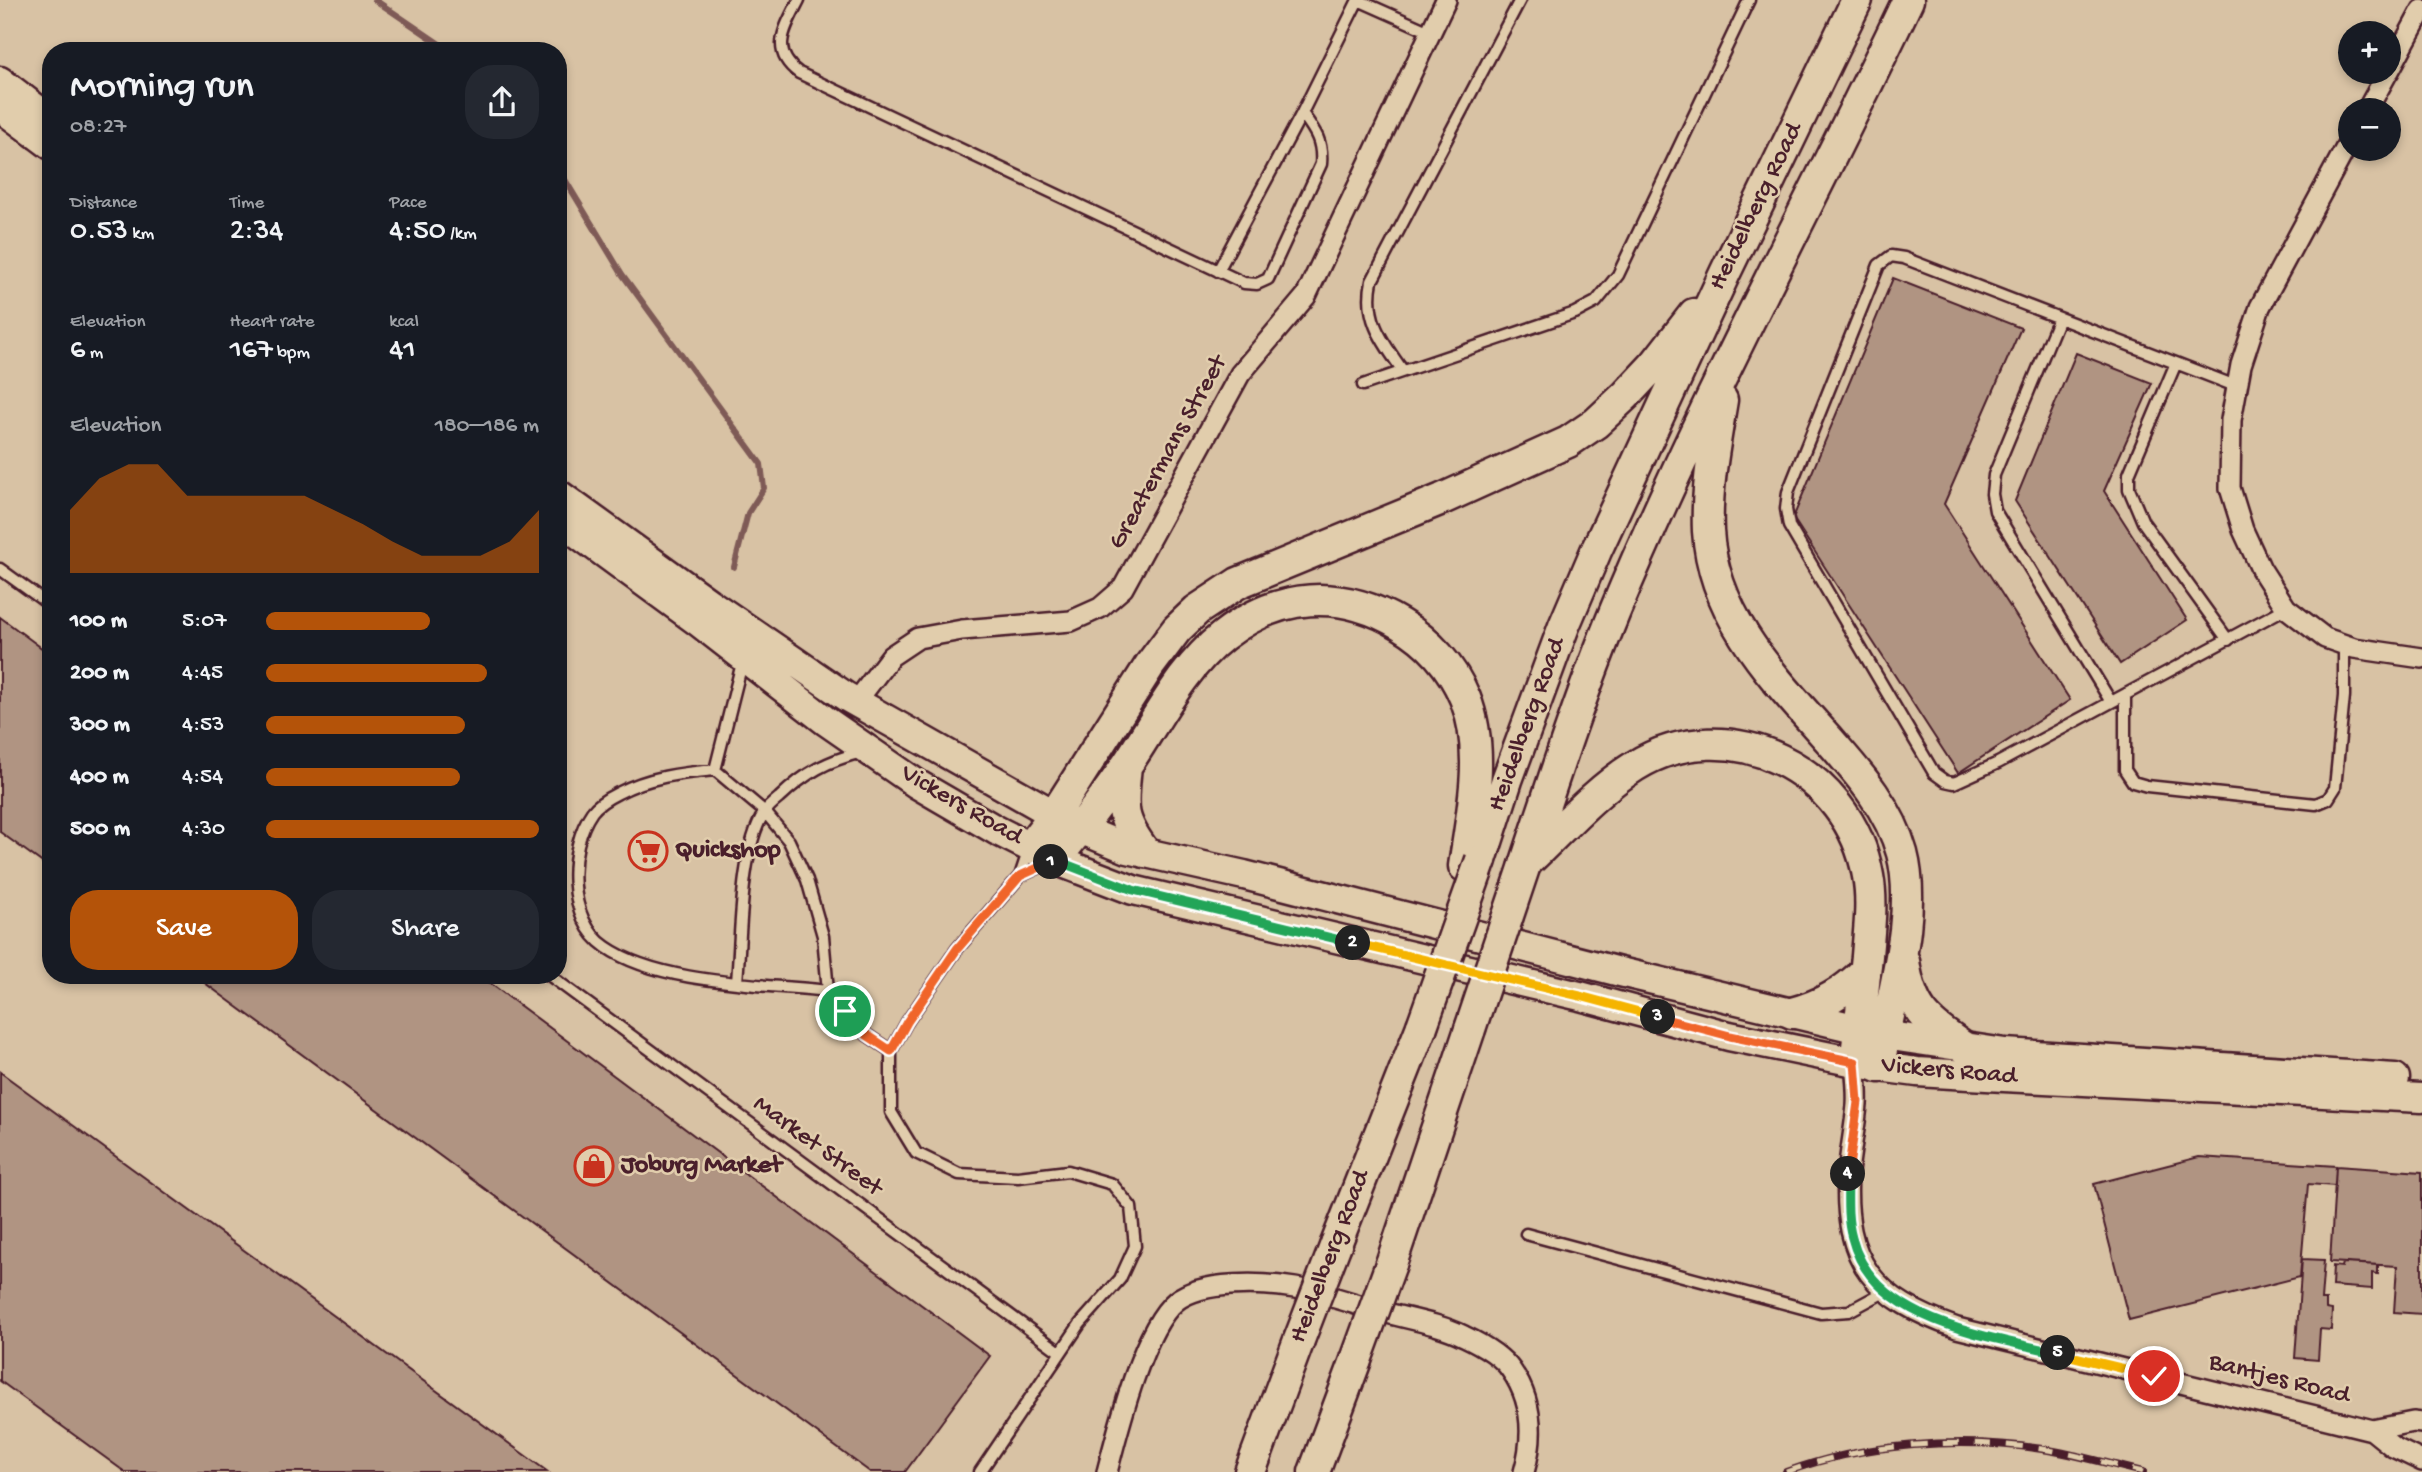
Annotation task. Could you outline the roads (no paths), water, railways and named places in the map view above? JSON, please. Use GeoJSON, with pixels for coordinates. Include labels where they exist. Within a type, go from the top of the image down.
{"type":"FeatureCollection","features":[{"type":"Feature","properties":{"kind":"main road","name":"Heidelberg Road"},"geometry":{"type":"LineString","coordinates":[[1250,1472],[1422,1026],[1472,863],[1507,780],[1564,626],[1624,489],[1725,273],[1857,0]]}},
{"type":"Feature","properties":{"kind":"main road","name":"Heidelberg Road"},"geometry":{"type":"LineString","coordinates":[[1314,1472],[1391,1265],[1525,865],[1615,611],[1728,365],[1908,0]]}},
{"type":"Feature","properties":{"kind":"main road"},"geometry":{"type":"LineString","coordinates":[[0,81],[42,113]]}},
{"type":"Feature","properties":{"kind":"main road"},"geometry":{"type":"LineString","coordinates":[[0,107],[42,138]]}},
{"type":"Feature","properties":{"kind":"main road"},"geometry":{"type":"LineString","coordinates":[[1067,822],[1150,665],[1177,629],[1197,610],[1238,583],[1442,499],[1568,442],[1596,423],[1626,396],[1725,273]]}},
{"type":"Feature","properties":{"kind":"main road"},"geometry":{"type":"LineString","coordinates":[[1728,365],[1708,495],[1708,533],[1715,573],[1727,606],[1741,633],[1775,678],[1876,797],[1890,822],[1901,852],[1907,884],[1907,912],[1902,947],[1872,1032],[1867,1064]]}},
{"type":"Feature","properties":{"kind":"main road","name":"Vickers Road"},"geometry":{"type":"LineString","coordinates":[[567,500],[709,603],[856,702],[1067,822],[1128,849],[1244,875],[1596,966],[1792,1013],[1872,1032],[1966,1049],[2422,1080]]}},
{"type":"Feature","properties":{"kind":"main road","name":"Vickers Road"},"geometry":{"type":"LineString","coordinates":[[567,526],[866,750],[917,783],[1042,853],[1133,890],[1580,996],[1730,1036],[1867,1064],[1917,1072],[1979,1076],[2422,1098]]}},
{"type":"Feature","properties":{"kind":"main road"},"geometry":{"type":"LineString","coordinates":[[1042,853],[1067,822],[1126,765],[1177,687],[1205,651],[1244,622],[1268,610],[1296,602],[1336,599],[1360,604],[1382,613],[1413,631],[1452,672],[1466,700],[1475,759],[1472,863]]}},
{"type":"Feature","properties":{"kind":"main road"},"geometry":{"type":"LineString","coordinates":[[1525,865],[1597,796],[1635,766],[1657,755],[1687,746],[1715,744],[1763,752],[1807,774],[1826,791],[1856,835],[1864,855],[1869,879],[1865,971],[1872,1032]]}},
{"type":"Feature","properties":{"kind":"main road"},"geometry":{"type":"LineString","coordinates":[[1126,765],[1124,813],[1129,832],[1145,852]]}},
{"type":"Feature","properties":{"kind":"main road"},"geometry":{"type":"LineString","coordinates":[[1902,947],[1907,985],[1922,1014],[1966,1049]]}},
{"type":"Feature","properties":{"kind":"main road"},"geometry":{"type":"LineString","coordinates":[[1792,1013],[1828,1001],[1865,971]]}},
{"type":"Feature","properties":{"kind":"street","name":"Greatermans Street"},"geometry":{"type":"LineString","coordinates":[[856,702],[891,656],[918,638],[962,630],[1071,621],[1100,608],[1123,588],[1240,374],[1306,296],[1446,0]]}},
{"type":"Feature","properties":{"kind":"street"},"geometry":{"type":"LineString","coordinates":[[2401,48],[2422,10]]}},
{"type":"Feature","properties":{"kind":"street"},"geometry":{"type":"LineString","coordinates":[[2339,161],[2260,307],[2242,366],[2231,420],[2230,488],[2243,530],[2261,569],[2286,608],[2305,625],[2344,645],[2422,658]]}},
{"type":"Feature","properties":{"kind":"street","name":"Bantjes Road"},"geometry":{"type":"LineString","coordinates":[[1867,1064],[1858,1102],[1849,1172],[1847,1210],[1852,1239],[1861,1263],[1887,1291],[1926,1318],[1957,1328],[2372,1430],[2413,1422],[2422,1423]]}},
{"type":"Feature","properties":{"kind":"street"},"geometry":{"type":"LineString","coordinates":[[1107,1472],[1143,1352],[1158,1321],[1176,1301],[1200,1288],[1231,1284],[1294,1288],[1462,1335],[1490,1350],[1510,1368],[1522,1390],[1531,1422],[1524,1472]]}},
{"type":"Feature","properties":{"kind":"street","name":"Bantjes Road"},"geometry":{"type":"LineString","coordinates":[[2372,1430],[2393,1447],[2422,1461]]}},
{"type":"Feature","properties":{"kind":"lane"},"geometry":{"type":"LineString","coordinates":[[799,0],[785,28],[781,48],[788,65],[799,74],[1244,283],[1257,284],[1268,279],[1321,164],[1319,137],[1302,113]]}},
{"type":"Feature","properties":{"kind":"lane"},"geometry":{"type":"LineString","coordinates":[[1218,271],[1302,113],[1358,0],[1430,33]]}},
{"type":"Feature","properties":{"kind":"lane"},"geometry":{"type":"LineString","coordinates":[[1403,371],[1382,342],[1371,317],[1368,301],[1373,281],[1520,0]]}},
{"type":"Feature","properties":{"kind":"lane"},"geometry":{"type":"LineString","coordinates":[[1363,385],[1575,313],[1596,302],[1618,275],[1749,0]]}},
{"type":"Feature","properties":{"kind":"lane"},"geometry":{"type":"LineString","coordinates":[[2238,387],[1904,258],[1891,256],[1880,265],[1788,492],[1786,509],[1789,526],[1934,773],[1945,781],[1954,783],[1998,763],[2286,608]]}},
{"type":"Feature","properties":{"kind":"lane"},"geometry":{"type":"LineString","coordinates":[[2059,318],[1994,475],[1992,494],[1995,511],[2111,702]]}},
{"type":"Feature","properties":{"kind":"lane"},"geometry":{"type":"LineString","coordinates":[[2176,363],[2129,474],[2129,489],[2143,522],[2228,639]]}},
{"type":"Feature","properties":{"kind":"lane"},"geometry":{"type":"LineString","coordinates":[[0,569],[42,599]]}},
{"type":"Feature","properties":{"kind":"lane"},"geometry":{"type":"LineString","coordinates":[[2125,695],[2123,753],[2125,770],[2133,782],[2147,786],[2316,804],[2329,799],[2335,788],[2344,696],[2344,645]]}},
{"type":"Feature","properties":{"kind":"lane"},"geometry":{"type":"LineString","coordinates":[[715,770],[743,658]]}},
{"type":"Feature","properties":{"kind":"lane"},"geometry":{"type":"LineString","coordinates":[[737,982],[746,875],[754,835],[765,812],[812,770],[837,758],[866,750]]}},
{"type":"Feature","properties":{"kind":"lane"},"geometry":{"type":"LineString","coordinates":[[828,991],[694,977],[645,968],[604,946],[580,917],[574,882],[579,840],[593,810],[618,793],[665,775],[715,770],[765,812],[789,841],[807,880],[823,936],[828,991],[867,1035],[891,1051]]}},
{"type":"Feature","properties":{"kind":"lane","name":"Market Street"},"geometry":{"type":"LineString","coordinates":[[1020,876],[1042,853]]}},
{"type":"Feature","properties":{"kind":"lane","name":"Market Street"},"geometry":{"type":"LineString","coordinates":[[980,1472],[1080,1324],[1120,1279],[1135,1246],[1131,1207],[1112,1184],[1068,1171],[1018,1177],[959,1174],[916,1153],[891,1112],[891,1051],[907,1022],[957,949],[1042,853]]}},
{"type":"Feature","properties":{"kind":"lane","name":"Market Street"},"geometry":{"type":"LineString","coordinates":[[561,984],[1060,1352]]}},
{"type":"Feature","properties":{"kind":"lane"},"geometry":{"type":"LineString","coordinates":[[1526,1234],[1821,1313],[1849,1311],[1887,1291]]}},
{"type":"Feature","properties":{"kind":"waterway"},"geometry":{"type":"LineString","coordinates":[[375,0],[437,42]]}},
{"type":"Feature","properties":{"kind":"waterway"},"geometry":{"type":"LineString","coordinates":[[567,183],[622,274],[761,464],[764,488],[748,513],[734,567]]}},
{"type":"Feature","properties":{"kind":"railway"},"geometry":{"type":"LineString","coordinates":[[1786,1472],[1848,1454],[1946,1443],[2042,1449],[2143,1472]]}},
{"type":"Feature","properties":{"kind":"place","name":"Quickshop"},"geometry":{"type":"Point","coordinates":[648,851]}},
{"type":"Feature","properties":{"kind":"place","name":"Joburg Market"},"geometry":{"type":"Point","coordinates":[594,1166]}}]}
